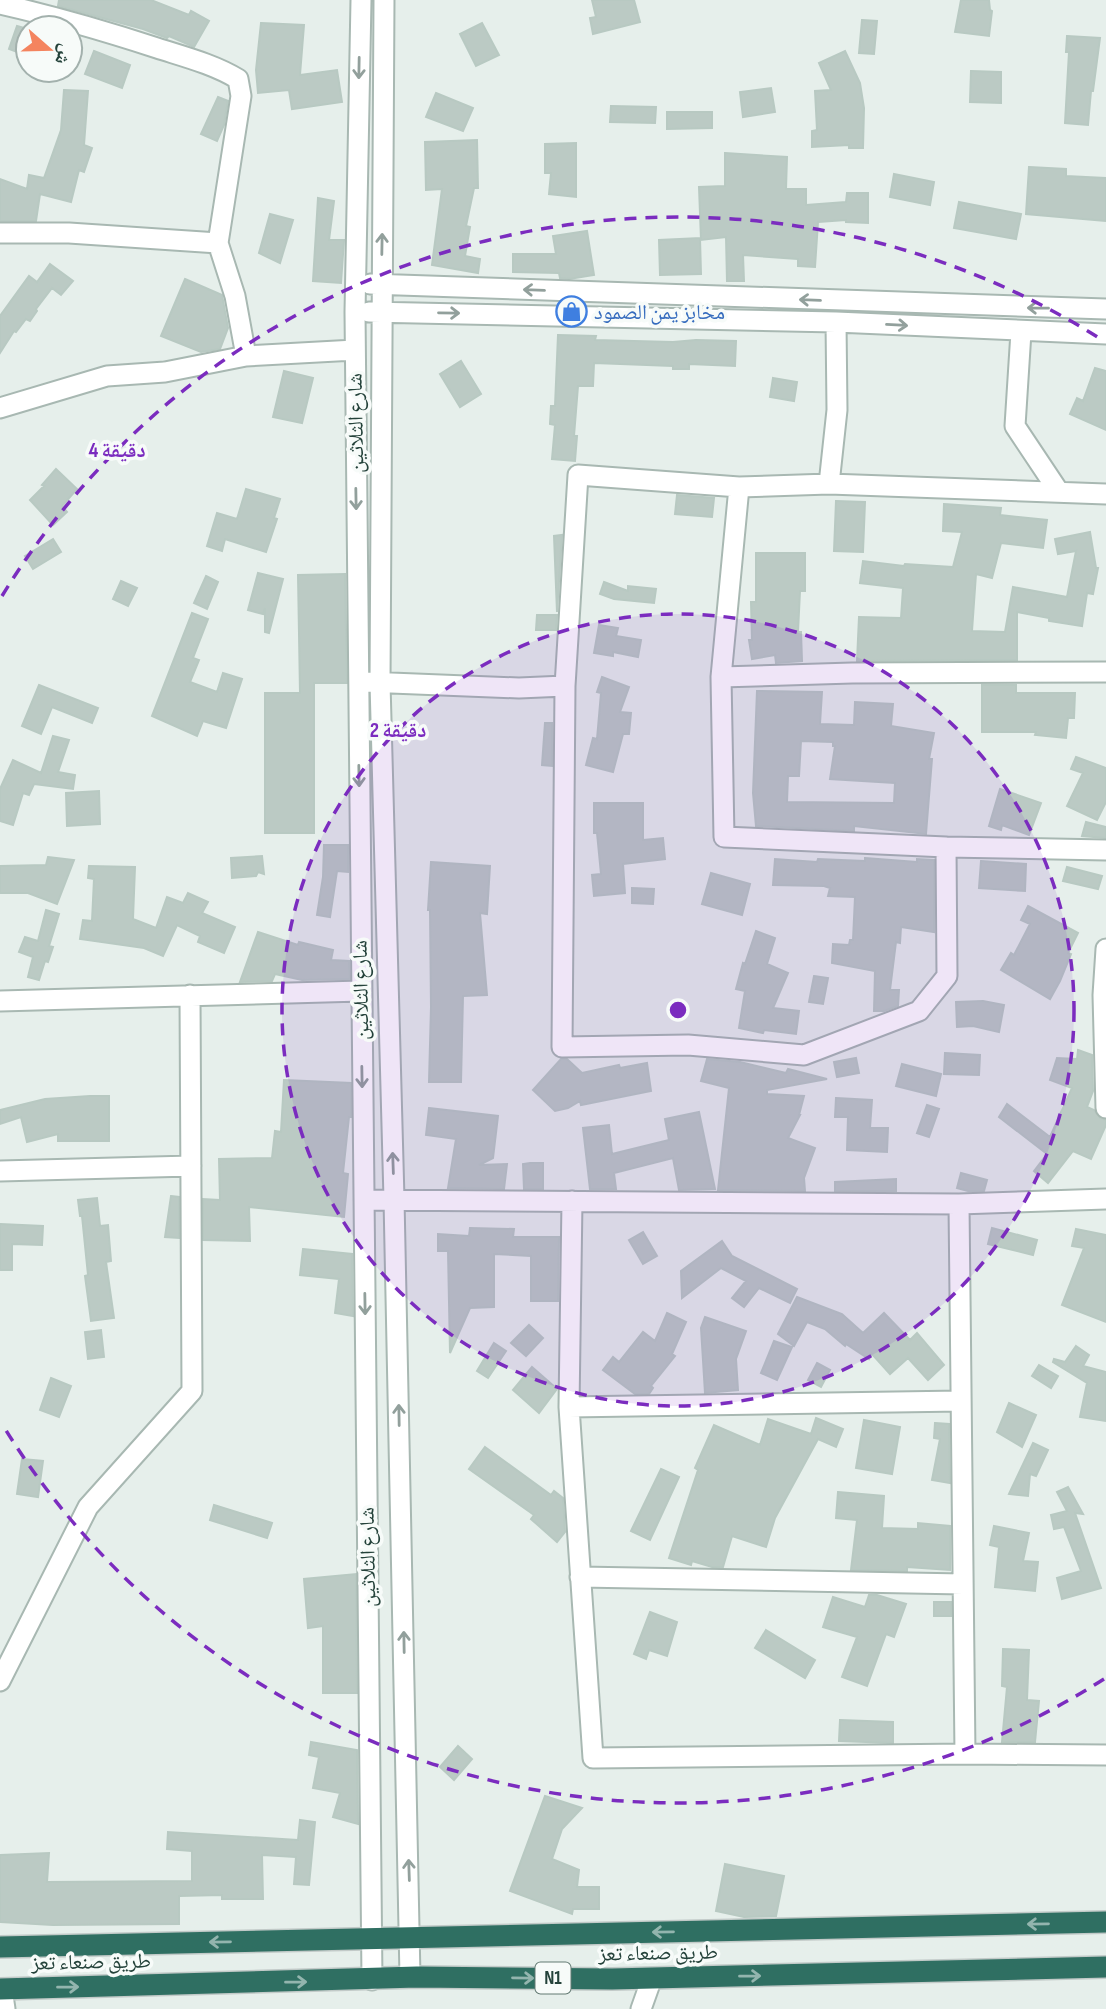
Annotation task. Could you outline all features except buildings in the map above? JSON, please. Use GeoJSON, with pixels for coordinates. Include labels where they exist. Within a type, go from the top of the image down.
{"type":"FeatureCollection","features":[{"type":"Feature","properties":{"kind":"highway","name":"طريق صنعاء تعز"},"geometry":{"type":"LineString","coordinates":[[0,1947],[1106,1922]]}},
{"type":"Feature","properties":{"kind":"highway","name":"طريق صنعاء تعز"},"geometry":{"type":"LineString","coordinates":[[2,1995],[410,1977],[652,1978],[1106,1967]]}},
{"type":"Feature","properties":{"kind":"street","name":"شارع الثلاثين"},"geometry":{"type":"LineString","coordinates":[[361,0],[355,350],[372,1980]]}},
{"type":"Feature","properties":{"kind":"street","name":"شارع الثلاثين"},"geometry":{"type":"LineString","coordinates":[[384,0],[380,682],[410,1977]]}},
{"type":"Feature","properties":{"kind":"street"},"geometry":{"type":"LineString","coordinates":[[0,4],[113,33],[219,68],[238,79],[241,96],[218,243],[235,296],[246,356]]}},
{"type":"Feature","properties":{"kind":"street"},"geometry":{"type":"LineString","coordinates":[[0,233],[69,233],[218,243]]}},
{"type":"Feature","properties":{"kind":"street"},"geometry":{"type":"LineString","coordinates":[[355,284],[1106,309]]}},
{"type":"Feature","properties":{"kind":"street"},"geometry":{"type":"LineString","coordinates":[[355,312],[836,322],[1106,334]]}},
{"type":"Feature","properties":{"kind":"street"},"geometry":{"type":"LineString","coordinates":[[829,484],[837,410],[836,322]]}},
{"type":"Feature","properties":{"kind":"street"},"geometry":{"type":"LineString","coordinates":[[1021,332],[1015,426],[1059,492]]}},
{"type":"Feature","properties":{"kind":"street"},"geometry":{"type":"LineString","coordinates":[[0,408],[107,376],[165,372],[246,356],[355,350]]}},
{"type":"Feature","properties":{"kind":"street"},"geometry":{"type":"LineString","coordinates":[[946,847],[947,976],[919,1011],[804,1055],[688,1045],[562,1047],[565,686],[578,475],[739,487],[829,484],[1106,494]]}},
{"type":"Feature","properties":{"kind":"street"},"geometry":{"type":"LineString","coordinates":[[739,487],[721,677],[724,837],[946,847],[1106,850]]}},
{"type":"Feature","properties":{"kind":"street"},"geometry":{"type":"LineString","coordinates":[[721,677],[852,673],[1106,672]]}},
{"type":"Feature","properties":{"kind":"street"},"geometry":{"type":"LineString","coordinates":[[358,681],[519,688],[565,686]]}},
{"type":"Feature","properties":{"kind":"street"},"geometry":{"type":"LineString","coordinates":[[1106,949],[1106,1108]]}},
{"type":"Feature","properties":{"kind":"street"},"geometry":{"type":"LineString","coordinates":[[0,1000],[361,991]]}},
{"type":"Feature","properties":{"kind":"street"},"geometry":{"type":"LineString","coordinates":[[0,1681],[88,1507],[192,1391],[190,995]]}},
{"type":"Feature","properties":{"kind":"street"},"geometry":{"type":"LineString","coordinates":[[0,1171],[191,1166]]}},
{"type":"Feature","properties":{"kind":"street"},"geometry":{"type":"LineString","coordinates":[[364,1200],[959,1204],[1106,1199]]}},
{"type":"Feature","properties":{"kind":"street"},"geometry":{"type":"LineString","coordinates":[[572,1202],[569,1407],[593,1758],[1106,1755]]}},
{"type":"Feature","properties":{"kind":"street"},"geometry":{"type":"LineString","coordinates":[[959,1204],[965,1754]]}},
{"type":"Feature","properties":{"kind":"street"},"geometry":{"type":"LineString","coordinates":[[569,1407],[961,1401]]}},
{"type":"Feature","properties":{"kind":"street"},"geometry":{"type":"LineString","coordinates":[[580,1577],[963,1584]]}},
{"type":"Feature","properties":{"kind":"street"},"geometry":{"type":"LineString","coordinates":[[641,2009],[652,1978]]}},
{"type":"Feature","properties":{"kind":"place","name":"مخابز يمن الصمود"},"geometry":{"type":"Point","coordinates":[571,312]}}]}
